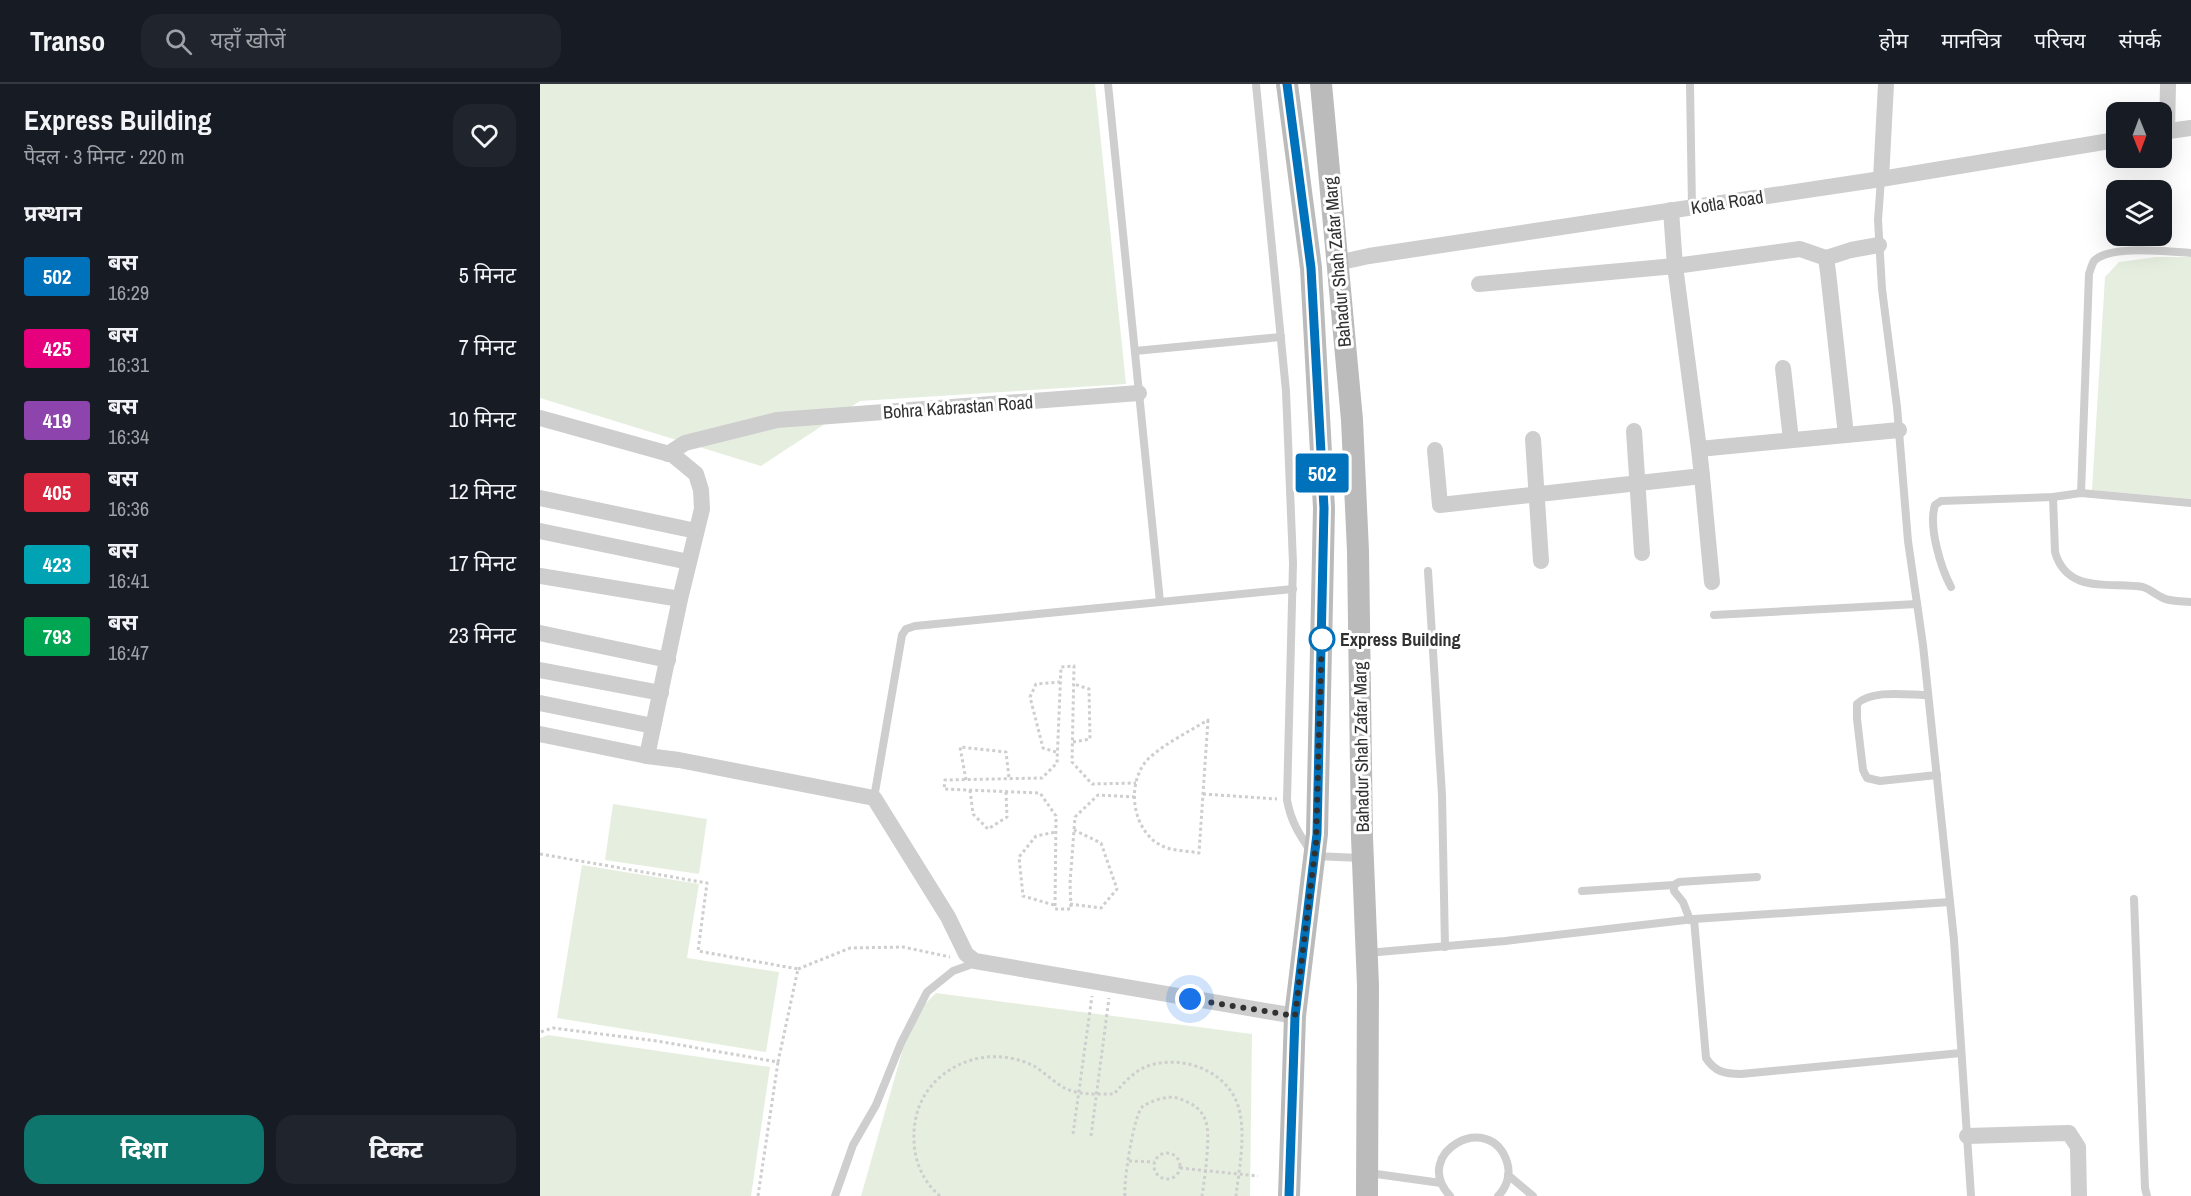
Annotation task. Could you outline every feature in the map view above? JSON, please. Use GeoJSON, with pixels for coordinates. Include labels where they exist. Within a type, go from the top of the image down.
{"type":"FeatureCollection","features":[{"type":"Feature","properties":{"kind":"main road","name":"Bahadur Shah Zafar Marg"},"geometry":{"type":"LineString","coordinates":[[1287,84],[1311,268],[1324,508],[1322,651],[1314,856],[1295,1016],[1289,1196]]}},
{"type":"Feature","properties":{"kind":"main road","name":"Bahadur Shah Zafar Marg"},"geometry":{"type":"LineString","coordinates":[[1321,84],[1352,420],[1360,641],[1366,953],[1367,1196]]}},
{"type":"Feature","properties":{"kind":"street"},"geometry":{"type":"LineString","coordinates":[[1881,179],[1886,84]]}},
{"type":"Feature","properties":{"kind":"street"},"geometry":{"type":"LineString","coordinates":[[2166,102],[2168,84]]}},
{"type":"Feature","properties":{"kind":"street"},"geometry":{"type":"LineString","coordinates":[[2172,131],[2191,128]]}},
{"type":"Feature","properties":{"kind":"street","name":"Kotla Road"},"geometry":{"type":"LineString","coordinates":[[1337,263],[1369,256],[1881,179],[2106,142]]}},
{"type":"Feature","properties":{"kind":"street"},"geometry":{"type":"LineString","coordinates":[[1671,210],[1675,266],[1699,449],[1712,582]]}},
{"type":"Feature","properties":{"kind":"street"},"geometry":{"type":"LineString","coordinates":[[1479,284],[1675,266],[1800,249],[1826,258],[1879,245]]}},
{"type":"Feature","properties":{"kind":"street"},"geometry":{"type":"LineString","coordinates":[[1826,258],[1846,435]]}},
{"type":"Feature","properties":{"kind":"street"},"geometry":{"type":"LineString","coordinates":[[1783,368],[1791,440]]}},
{"type":"Feature","properties":{"kind":"street","name":"Bohra Kabrastan Road"},"geometry":{"type":"LineString","coordinates":[[668,454],[685,442],[777,420],[1139,393]]}},
{"type":"Feature","properties":{"kind":"street"},"geometry":{"type":"LineString","coordinates":[[540,418],[673,455],[696,474],[701,490],[702,509],[688,562],[647,756]]}},
{"type":"Feature","properties":{"kind":"street"},"geometry":{"type":"LineString","coordinates":[[1699,449],[1899,430]]}},
{"type":"Feature","properties":{"kind":"street"},"geometry":{"type":"LineString","coordinates":[[1634,431],[1642,553]]}},
{"type":"Feature","properties":{"kind":"street"},"geometry":{"type":"LineString","coordinates":[[1533,439],[1541,561]]}},
{"type":"Feature","properties":{"kind":"street"},"geometry":{"type":"LineString","coordinates":[[1435,450],[1440,505],[1702,476]]}},
{"type":"Feature","properties":{"kind":"street"},"geometry":{"type":"LineString","coordinates":[[540,498],[696,531]]}},
{"type":"Feature","properties":{"kind":"street"},"geometry":{"type":"LineString","coordinates":[[540,531],[688,562]]}},
{"type":"Feature","properties":{"kind":"street"},"geometry":{"type":"LineString","coordinates":[[540,576],[680,599]]}},
{"type":"Feature","properties":{"kind":"street"},"geometry":{"type":"LineString","coordinates":[[540,633],[668,660]]}},
{"type":"Feature","properties":{"kind":"street"},"geometry":{"type":"LineString","coordinates":[[540,670],[662,693]]}},
{"type":"Feature","properties":{"kind":"street"},"geometry":{"type":"LineString","coordinates":[[540,703],[653,726]]}},
{"type":"Feature","properties":{"kind":"street"},"geometry":{"type":"LineString","coordinates":[[540,734],[874,798],[948,917],[966,954],[979,962],[1295,1016]]}},
{"type":"Feature","properties":{"kind":"street"},"geometry":{"type":"LineString","coordinates":[[1967,1136],[2069,1133],[2078,1147],[2079,1196]]}},
{"type":"Feature","properties":{"kind":"lane"},"geometry":{"type":"LineString","coordinates":[[1108,84],[1160,602]]}},
{"type":"Feature","properties":{"kind":"lane"},"geometry":{"type":"LineString","coordinates":[[1256,84],[1286,391],[1293,589],[1287,800],[1296,831],[1314,856],[1363,858]]}},
{"type":"Feature","properties":{"kind":"lane"},"geometry":{"type":"LineString","coordinates":[[1690,84],[1692,207]]}},
{"type":"Feature","properties":{"kind":"lane"},"geometry":{"type":"LineString","coordinates":[[1881,179],[1878,220],[1882,289],[1899,430],[1908,541],[1928,695],[1950,902],[1971,1196]]}},
{"type":"Feature","properties":{"kind":"lane"},"geometry":{"type":"LineString","coordinates":[[2081,493],[2089,274],[2094,262],[2107,254],[2126,252],[2149,250],[2191,253]]}},
{"type":"Feature","properties":{"kind":"lane"},"geometry":{"type":"LineString","coordinates":[[1135,351],[1281,337]]}},
{"type":"Feature","properties":{"kind":"lane"},"geometry":{"type":"LineString","coordinates":[[1951,587],[1937,550],[1933,513],[1937,503],[1954,500],[2053,497],[2081,493],[2191,503]]}},
{"type":"Feature","properties":{"kind":"lane"},"geometry":{"type":"LineString","coordinates":[[2053,497],[2055,552],[2057,560],[2067,574],[2082,582],[2145,588],[2162,598],[2191,602]]}},
{"type":"Feature","properties":{"kind":"lane"},"geometry":{"type":"LineString","coordinates":[[1428,571],[1442,795],[1445,947]]}},
{"type":"Feature","properties":{"kind":"lane"},"geometry":{"type":"LineString","coordinates":[[874,798],[902,635],[906,629],[915,626],[1293,589]]}},
{"type":"Feature","properties":{"kind":"lane"},"geometry":{"type":"LineString","coordinates":[[1714,615],[1917,604]]}},
{"type":"Feature","properties":{"kind":"lane"},"geometry":{"type":"LineString","coordinates":[[1928,695],[1873,695],[1862,698],[1857,704],[1857,719],[1863,770],[1867,778],[1880,781],[1937,775]]}},
{"type":"Feature","properties":{"kind":"lane"},"geometry":{"type":"LineString","coordinates":[[1582,891],[1757,877]]}},
{"type":"Feature","properties":{"kind":"lane"},"geometry":{"type":"LineString","coordinates":[[1674,885],[1674,891],[1683,902],[1692,920],[1706,1058],[1711,1066],[1720,1072],[1741,1074],[1961,1053]]}},
{"type":"Feature","properties":{"kind":"lane"},"geometry":{"type":"LineString","coordinates":[[2134,900],[2147,1196]]}},
{"type":"Feature","properties":{"kind":"lane"},"geometry":{"type":"LineString","coordinates":[[1366,953],[1445,947],[1692,920],[1950,902]]}},
{"type":"Feature","properties":{"kind":"lane"},"geometry":{"type":"LineString","coordinates":[[836,1196],[853,1145],[876,1105],[901,1043],[927,992],[953,971],[979,962]]}},
{"type":"Feature","properties":{"kind":"lane"},"geometry":{"type":"LineString","coordinates":[[1449,1196],[1441,1183],[1440,1164],[1449,1148],[1465,1138],[1484,1139],[1500,1148],[1508,1165],[1508,1175],[1506,1184],[1498,1196]]}},
{"type":"Feature","properties":{"kind":"lane"},"geometry":{"type":"LineString","coordinates":[[1368,1173],[1441,1183]]}},
{"type":"Feature","properties":{"kind":"lane"},"geometry":{"type":"LineString","coordinates":[[1508,1175],[1533,1196]]}},
{"type":"Feature","properties":{"kind":"path"},"geometry":{"type":"LineString","coordinates":[[1135,797],[1098,795],[1075,817],[1070,883],[1071,909],[1055,909],[1056,816],[1040,793],[944,789],[945,780],[1042,778],[1057,763],[1061,667],[1074,666],[1072,762],[1092,784],[1136,783]]}},
{"type":"Feature","properties":{"kind":"path"},"geometry":{"type":"LineString","coordinates":[[1056,752],[1042,748],[1030,697],[1036,684],[1060,682]]}},
{"type":"Feature","properties":{"kind":"path"},"geometry":{"type":"LineString","coordinates":[[1073,742],[1090,739],[1089,689],[1074,684]]}},
{"type":"Feature","properties":{"kind":"path"},"geometry":{"type":"LineString","coordinates":[[1208,720],[1203,794],[1199,852],[1166,848],[1150,837],[1140,825],[1135,797],[1136,783],[1148,759],[1169,743],[1208,720]]}},
{"type":"Feature","properties":{"kind":"path"},"geometry":{"type":"LineString","coordinates":[[966,780],[960,747],[1006,752],[1009,778]]}},
{"type":"Feature","properties":{"kind":"path"},"geometry":{"type":"LineString","coordinates":[[970,790],[973,814],[988,829],[1007,817],[1006,792]]}},
{"type":"Feature","properties":{"kind":"path"},"geometry":{"type":"LineString","coordinates":[[1203,794],[1287,800]]}},
{"type":"Feature","properties":{"kind":"path"},"geometry":{"type":"LineString","coordinates":[[1070,904],[1101,908],[1117,889],[1101,843],[1074,830]]}},
{"type":"Feature","properties":{"kind":"path"},"geometry":{"type":"LineString","coordinates":[[1055,905],[1023,896],[1019,857],[1036,836],[1056,832]]}},
{"type":"Feature","properties":{"kind":"path"},"geometry":{"type":"LineString","coordinates":[[540,854],[707,883],[698,951],[798,969],[850,948],[903,946],[930,953]]}},
{"type":"Feature","properties":{"kind":"path"},"geometry":{"type":"LineString","coordinates":[[758,1196],[778,1062],[798,969]]}},
{"type":"Feature","properties":{"kind":"path"},"geometry":{"type":"LineString","coordinates":[[1073,1134],[1093,983]]}},
{"type":"Feature","properties":{"kind":"path"},"geometry":{"type":"LineString","coordinates":[[1091,1136],[1111,986]]}},
{"type":"Feature","properties":{"kind":"path"},"geometry":{"type":"LineString","coordinates":[[540,1032],[553,1028],[657,1041],[778,1062]]}},
{"type":"Feature","properties":{"kind":"path"},"geometry":{"type":"LineString","coordinates":[[940,1196],[921,1172],[914,1149],[913,1126],[920,1104],[932,1084],[949,1069],[970,1059],[993,1056],[1016,1059],[1034,1066],[1070,1091],[1097,1094],[1113,1094],[1131,1076],[1143,1068],[1156,1064],[1186,1064],[1212,1072],[1233,1095],[1239,1110],[1241,1144],[1236,1196]]}},
{"type":"Feature","properties":{"kind":"path"},"geometry":{"type":"LineString","coordinates":[[1125,1196],[1128,1161],[1136,1119],[1142,1107],[1173,1097],[1190,1102],[1202,1112],[1207,1125],[1209,1138],[1207,1170],[1202,1196]]}},
{"type":"Feature","properties":{"kind":"path"},"geometry":{"type":"LineString","coordinates":[[1163,1153],[1172,1153],[1179,1159],[1180,1168],[1173,1178],[1164,1179],[1156,1174],[1154,1162],[1163,1153]]}},
{"type":"Feature","properties":{"kind":"path"},"geometry":{"type":"LineString","coordinates":[[1128,1161],[1154,1162]]}},
{"type":"Feature","properties":{"kind":"path"},"geometry":{"type":"LineString","coordinates":[[1180,1168],[1258,1176]]}},
{"type":"Feature","properties":{"kind":"green space"},"geometry":{"type":"Polygon","coordinates":[[[540,84],[1095,84],[1126,384],[860,401],[761,466],[540,398],[540,84]]]}},
{"type":"Feature","properties":{"kind":"green space"},"geometry":{"type":"Polygon","coordinates":[[[2156,257],[2191,257],[2191,499],[2092,490],[2105,277],[2119,262],[2156,257]]]}},
{"type":"Feature","properties":{"kind":"green space"},"geometry":{"type":"Polygon","coordinates":[[[613,804],[707,819],[699,874],[605,860],[613,804]]]}},
{"type":"Feature","properties":{"kind":"green space"},"geometry":{"type":"Polygon","coordinates":[[[582,865],[699,884],[687,958],[779,972],[766,1052],[557,1018],[582,865]]]}},
{"type":"Feature","properties":{"kind":"green space"},"geometry":{"type":"Polygon","coordinates":[[[936,993],[1252,1034],[1250,1196],[861,1196],[912,1017],[936,993]]]}},
{"type":"Feature","properties":{"kind":"green space"},"geometry":{"type":"Polygon","coordinates":[[[548,1035],[770,1067],[751,1196],[540,1196],[540,1038],[548,1035]]]}},
{"type":"Feature","properties":{"kind":"bus line","name":"502"},"geometry":{"type":"LineString","coordinates":[[1287,84],[1311,268],[1324,508],[1317,834],[1295,1016],[1289,1196]]}},
{"type":"Feature","properties":{"kind":"place","name":"Express Building"},"geometry":{"type":"Point","coordinates":[1322,639]}},
{"type":"Feature","properties":{"kind":"route"},"geometry":{"type":"LineString","coordinates":[[1190,999],[1295,1016],[1316,843],[1322,628],[1322,639]]}}]}
